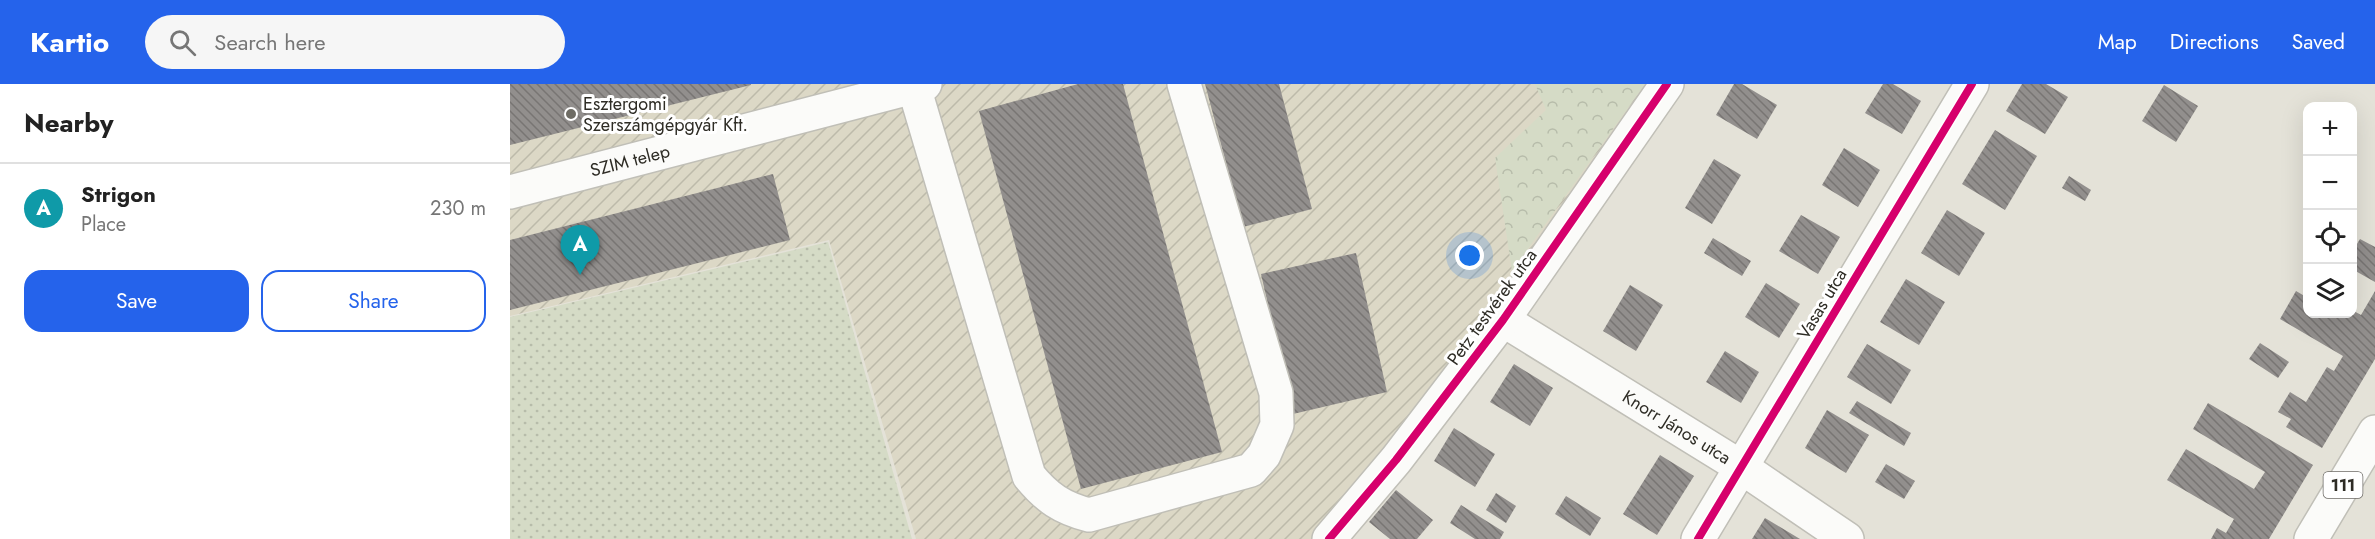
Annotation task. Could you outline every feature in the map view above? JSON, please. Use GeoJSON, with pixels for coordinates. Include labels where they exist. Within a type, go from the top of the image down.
{"type":"FeatureCollection","features":[{"type":"Feature","properties":{"kind":"street"},"geometry":{"type":"LineString","coordinates":[[920,85],[1029,476],[1044,494],[1071,510],[1089,516],[1251,470],[1264,455],[1277,425],[1276,393],[1184,84]]}},
{"type":"Feature","properties":{"kind":"street","name":"Petz testvérek utca"},"geometry":{"type":"LineString","coordinates":[[1329,539],[1396,460],[1503,320],[1667,84]]}},
{"type":"Feature","properties":{"kind":"street","name":"Vasas utca"},"geometry":{"type":"LineString","coordinates":[[1698,539],[1972,84]]}},
{"type":"Feature","properties":{"kind":"street","name":"SZIM telep"},"geometry":{"type":"LineString","coordinates":[[510,192],[920,85]]}},
{"type":"Feature","properties":{"kind":"street","name":"Knorr János utca"},"geometry":{"type":"LineString","coordinates":[[1503,320],[1741,467],[1847,539]]}},
{"type":"Feature","properties":{"kind":"street","name":"111"},"geometry":{"type":"LineString","coordinates":[[2311,539],[2375,432]]}},
{"type":"Feature","properties":{"kind":"shaded area"},"geometry":{"type":"Polygon","coordinates":[[[510,84],[1666,84],[1320,539],[916,539],[829,240],[510,316],[510,84]]]}},
{"type":"Feature","properties":{"kind":"green space"},"geometry":{"type":"Polygon","coordinates":[[[1535,84],[1645,84],[1512,271],[1495,158],[1546,110],[1535,84]]]}},
{"type":"Feature","properties":{"kind":"green space"},"geometry":{"type":"Polygon","coordinates":[[[828,242],[912,539],[510,539],[510,317],[828,242]]]}},
{"type":"Feature","properties":{"kind":"building","name":"Esztergomi Szerszámgépgyár Kft."},"geometry":{"type":"Polygon","coordinates":[[[510,84],[751,84],[751,85],[510,145],[510,84]]]}},
{"type":"Feature","properties":{"kind":"building"},"geometry":{"type":"Polygon","coordinates":[[[1078,84],[1123,84],[1222,452],[1081,489],[979,111],[1078,84]]]}},
{"type":"Feature","properties":{"kind":"building"},"geometry":{"type":"Polygon","coordinates":[[[1205,84],[1279,84],[1312,209],[1243,227],[1205,84]]]}},
{"type":"Feature","properties":{"kind":"building"},"geometry":{"type":"Polygon","coordinates":[[[1734,84],[1742,84],[1777,105],[1757,139],[1716,115],[1734,84]]]}},
{"type":"Feature","properties":{"kind":"building"},"geometry":{"type":"Polygon","coordinates":[[[1883,84],[1893,84],[1921,101],[1902,134],[1865,113],[1883,84]]]}},
{"type":"Feature","properties":{"kind":"building"},"geometry":{"type":"Polygon","coordinates":[[[2022,84],[2046,84],[2068,97],[2045,134],[2006,111],[2022,84]]]}},
{"type":"Feature","properties":{"kind":"building"},"geometry":{"type":"Polygon","coordinates":[[[2164,85],[2198,106],[2176,142],[2142,121],[2164,85]]]}},
{"type":"Feature","properties":{"kind":"building"},"geometry":{"type":"Polygon","coordinates":[[[1995,130],[2037,156],[2005,210],[1962,184],[1995,130]]]}},
{"type":"Feature","properties":{"kind":"building"},"geometry":{"type":"Polygon","coordinates":[[[1844,148],[1880,170],[1858,207],[1822,185],[1844,148]]]}},
{"type":"Feature","properties":{"kind":"building"},"geometry":{"type":"Polygon","coordinates":[[[1714,159],[1741,175],[1712,224],[1685,208],[1714,159]]]}},
{"type":"Feature","properties":{"kind":"building"},"geometry":{"type":"Polygon","coordinates":[[[773,174],[790,240],[510,310],[510,240],[773,174]]]}},
{"type":"Feature","properties":{"kind":"building"},"geometry":{"type":"Polygon","coordinates":[[[2069,176],[2091,190],[2085,201],[2062,188],[2069,176]]]}},
{"type":"Feature","properties":{"kind":"building"},"geometry":{"type":"Polygon","coordinates":[[[1947,210],[1985,233],[1959,276],[1921,253],[1947,210]]]}},
{"type":"Feature","properties":{"kind":"building"},"geometry":{"type":"Polygon","coordinates":[[[1801,215],[1840,237],[1818,274],[1779,251],[1801,215]]]}},
{"type":"Feature","properties":{"kind":"building"},"geometry":{"type":"Polygon","coordinates":[[[1713,238],[1751,261],[1742,276],[1704,253],[1713,238]]]}},
{"type":"Feature","properties":{"kind":"building"},"geometry":{"type":"Polygon","coordinates":[[[2360,239],[2375,247],[2375,282],[2357,272],[2357,244],[2360,239]]]}},
{"type":"Feature","properties":{"kind":"building"},"geometry":{"type":"Polygon","coordinates":[[[1356,253],[1387,392],[1293,414],[1261,274],[1356,253]]]}},
{"type":"Feature","properties":{"kind":"building"},"geometry":{"type":"Polygon","coordinates":[[[1906,279],[1945,302],[1919,345],[1880,322],[1906,279]]]}},
{"type":"Feature","properties":{"kind":"building"},"geometry":{"type":"Polygon","coordinates":[[[1766,283],[1800,304],[1779,338],[1745,317],[1766,283]]]}},
{"type":"Feature","properties":{"kind":"building"},"geometry":{"type":"Polygon","coordinates":[[[1630,285],[1663,305],[1636,351],[1603,331],[1630,285]]]}},
{"type":"Feature","properties":{"kind":"building"},"geometry":{"type":"Polygon","coordinates":[[[2296,291],[2303,295],[2303,318],[2357,318],[2357,313],[2361,315],[2375,291],[2375,359],[2322,448],[2286,427],[2291,419],[2278,412],[2290,392],[2306,402],[2327,367],[2334,371],[2343,356],[2280,319],[2296,291]]]}},
{"type":"Feature","properties":{"kind":"building"},"geometry":{"type":"Polygon","coordinates":[[[2260,343],[2289,362],[2278,378],[2249,359],[2260,343]]]}},
{"type":"Feature","properties":{"kind":"building"},"geometry":{"type":"Polygon","coordinates":[[[1867,344],[1911,370],[1891,404],[1847,377],[1867,344]]]}},
{"type":"Feature","properties":{"kind":"building"},"geometry":{"type":"Polygon","coordinates":[[[1725,351],[1759,372],[1741,403],[1706,382],[1725,351]]]}},
{"type":"Feature","properties":{"kind":"building"},"geometry":{"type":"Polygon","coordinates":[[[1514,364],[1553,388],[1530,426],[1490,402],[1514,364]]]}},
{"type":"Feature","properties":{"kind":"building"},"geometry":{"type":"Polygon","coordinates":[[[1857,401],[1911,433],[1904,446],[1849,413],[1857,401]]]}},
{"type":"Feature","properties":{"kind":"building"},"geometry":{"type":"Polygon","coordinates":[[[2208,403],[2313,465],[2269,539],[2211,539],[2217,528],[2226,533],[2234,519],[2167,480],[2186,449],[2254,489],[2265,472],[2193,429],[2208,403]]]}},
{"type":"Feature","properties":{"kind":"building"},"geometry":{"type":"Polygon","coordinates":[[[1827,410],[1869,435],[1846,473],[1805,448],[1827,410]]]}},
{"type":"Feature","properties":{"kind":"building"},"geometry":{"type":"Polygon","coordinates":[[[1454,428],[1495,454],[1475,487],[1434,461],[1454,428]]]}},
{"type":"Feature","properties":{"kind":"building"},"geometry":{"type":"Polygon","coordinates":[[[1660,455],[1694,476],[1657,535],[1623,514],[1660,455]]]}},
{"type":"Feature","properties":{"kind":"building"},"geometry":{"type":"Polygon","coordinates":[[[1886,464],[1915,481],[1904,499],[1875,482],[1886,464]]]}},
{"type":"Feature","properties":{"kind":"building"},"geometry":{"type":"Polygon","coordinates":[[[1396,490],[1433,520],[1417,539],[1390,539],[1369,522],[1396,490]]]}},
{"type":"Feature","properties":{"kind":"building"},"geometry":{"type":"Polygon","coordinates":[[[1496,493],[1516,506],[1506,523],[1486,510],[1496,493]]]}},
{"type":"Feature","properties":{"kind":"building"},"geometry":{"type":"Polygon","coordinates":[[[1566,496],[1601,518],[1590,536],[1555,514],[1566,496]]]}},
{"type":"Feature","properties":{"kind":"building"},"geometry":{"type":"Polygon","coordinates":[[[1461,505],[1504,532],[1500,539],[1475,539],[1450,523],[1461,505]]]}},
{"type":"Feature","properties":{"kind":"building"},"geometry":{"type":"Polygon","coordinates":[[[1765,518],[1800,539],[1752,539],[1765,518]]]}},
{"type":"Feature","properties":{"kind":"cycle path"},"geometry":{"type":"LineString","coordinates":[[1329,539],[1396,460],[1503,320],[1667,84]]}},
{"type":"Feature","properties":{"kind":"cycle path"},"geometry":{"type":"LineString","coordinates":[[1698,539],[1972,84]]}},
{"type":"Feature","properties":{"kind":"place","name":"Esztergomi Szerszámgépgyár Kft."},"geometry":{"type":"Point","coordinates":[571,114]}},
{"type":"Feature","properties":{"kind":"place","name":"Strigon"},"geometry":{"type":"Point","coordinates":[580,275]}}]}
